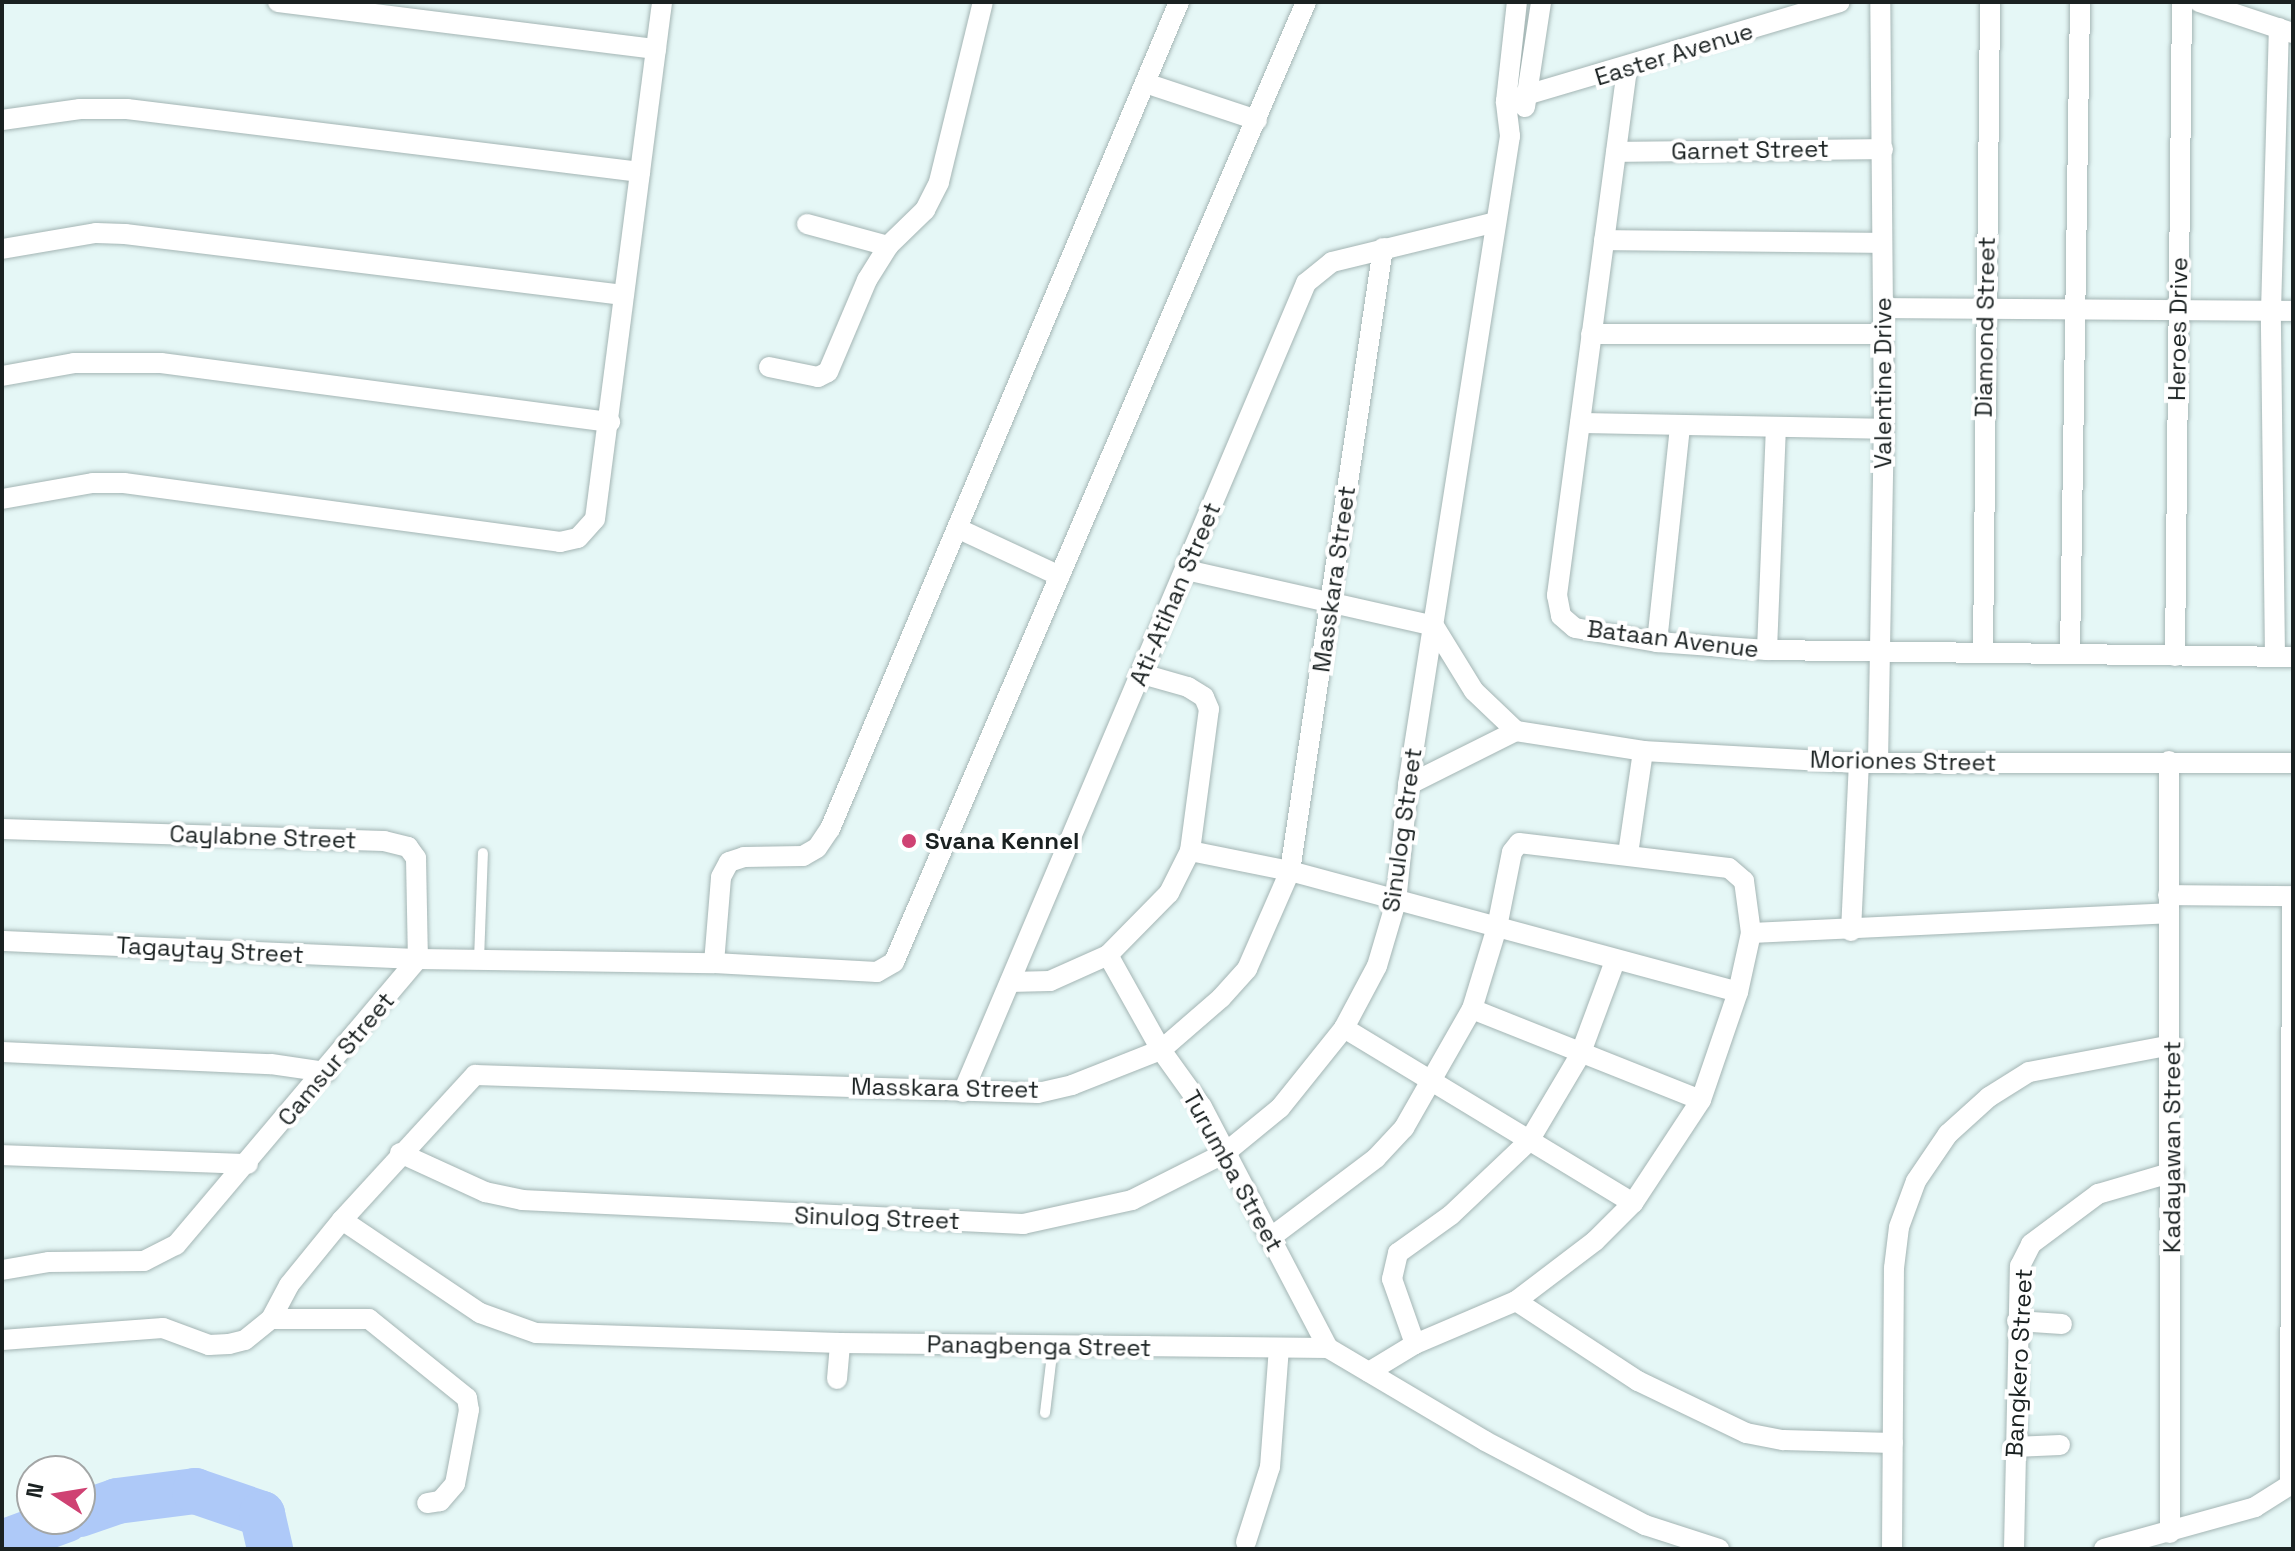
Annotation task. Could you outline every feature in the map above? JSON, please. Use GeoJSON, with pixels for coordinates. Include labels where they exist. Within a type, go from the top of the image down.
{"type":"FeatureCollection","features":[{"type":"Feature","properties":{"kind":"street"},"geometry":{"type":"LineString","coordinates":[[278,2],[656,49]]}},
{"type":"Feature","properties":{"kind":"street"},"geometry":{"type":"LineString","coordinates":[[2,499],[93,483],[124,483],[560,542],[578,538],[595,519],[610,422],[623,295],[662,2]]}},
{"type":"Feature","properties":{"kind":"street"},"geometry":{"type":"LineString","coordinates":[[769,367],[818,377],[828,372],[867,280],[888,246],[925,210],[939,182],[983,2]]}},
{"type":"Feature","properties":{"kind":"street"},"geometry":{"type":"LineString","coordinates":[[714,963],[721,877],[729,862],[744,857],[803,856],[817,848],[959,529],[1179,2]]}},
{"type":"Feature","properties":{"kind":"street"},"geometry":{"type":"LineString","coordinates":[[418,959],[714,963],[877,972],[894,962],[1306,2]]}},
{"type":"Feature","properties":{"kind":"street"},"geometry":{"type":"LineString","coordinates":[[1510,136],[1506,101],[1517,2]]}},
{"type":"Feature","properties":{"kind":"street"},"geometry":{"type":"LineString","coordinates":[[1510,136],[1530,97],[1541,2]]}},
{"type":"Feature","properties":{"kind":"street","name":"Easter Avenue"},"geometry":{"type":"LineString","coordinates":[[1506,101],[1627,69],[1840,2]]}},
{"type":"Feature","properties":{"kind":"street","name":"Valentine Drive"},"geometry":{"type":"LineString","coordinates":[[1851,931],[1879,649],[1884,429],[1880,2]]}},
{"type":"Feature","properties":{"kind":"street","name":"Diamond Street"},"geometry":{"type":"LineString","coordinates":[[1983,652],[1990,2]]}},
{"type":"Feature","properties":{"kind":"street"},"geometry":{"type":"LineString","coordinates":[[2070,654],[2080,2]]}},
{"type":"Feature","properties":{"kind":"street","name":"Heroes Drive"},"geometry":{"type":"LineString","coordinates":[[2175,656],[2182,2]]}},
{"type":"Feature","properties":{"kind":"street"},"geometry":{"type":"LineString","coordinates":[[2199,2],[2286,30],[2271,311],[2284,657]]}},
{"type":"Feature","properties":{"kind":"street","name":"Bataan Avenue"},"geometry":{"type":"LineString","coordinates":[[1627,69],[1557,595],[1561,616],[1575,628],[1657,642],[1767,650],[1879,649],[2284,657]]}},
{"type":"Feature","properties":{"kind":"street"},"geometry":{"type":"LineString","coordinates":[[1145,83],[1257,120]]}},
{"type":"Feature","properties":{"kind":"street"},"geometry":{"type":"LineString","coordinates":[[2,120],[80,109],[127,109],[640,172]]}},
{"type":"Feature","properties":{"kind":"street","name":"Sinulog Street"},"geometry":{"type":"LineString","coordinates":[[400,1153],[485,1192],[522,1200],[1023,1224],[1132,1200],[1225,1153],[1280,1108],[1344,1028],[1377,966],[1396,902],[1408,785],[1510,136]]}},
{"type":"Feature","properties":{"kind":"street","name":"Garnet Street"},"geometry":{"type":"LineString","coordinates":[[1616,152],[1883,149]]}},
{"type":"Feature","properties":{"kind":"street","name":"Ati-Atihan Street"},"geometry":{"type":"LineString","coordinates":[[963,1092],[1306,283],[1332,262],[1496,222]]}},
{"type":"Feature","properties":{"kind":"street"},"geometry":{"type":"LineString","coordinates":[[807,224],[888,246]]}},
{"type":"Feature","properties":{"kind":"street"},"geometry":{"type":"LineString","coordinates":[[2,249],[96,233],[125,234],[623,295]]}},
{"type":"Feature","properties":{"kind":"street"},"geometry":{"type":"LineString","coordinates":[[1604,240],[1882,243]]}},
{"type":"Feature","properties":{"kind":"street","name":"Masskara Street"},"geometry":{"type":"LineString","coordinates":[[271,1319],[289,1285],[342,1220],[400,1153],[475,1075],[1038,1093],[1072,1085],[1161,1050],[1221,998],[1247,969],[1290,871],[1383,248]]}},
{"type":"Feature","properties":{"kind":"street"},"geometry":{"type":"LineString","coordinates":[[1884,308],[2179,307],[2293,311]]}},
{"type":"Feature","properties":{"kind":"street"},"geometry":{"type":"LineString","coordinates":[[1591,334],[1883,334]]}},
{"type":"Feature","properties":{"kind":"street"},"geometry":{"type":"LineString","coordinates":[[2,376],[74,363],[161,363],[610,422]]}},
{"type":"Feature","properties":{"kind":"street"},"geometry":{"type":"LineString","coordinates":[[1580,423],[1884,429]]}},
{"type":"Feature","properties":{"kind":"street"},"geometry":{"type":"LineString","coordinates":[[1657,642],[1680,427]]}},
{"type":"Feature","properties":{"kind":"street"},"geometry":{"type":"LineString","coordinates":[[1767,650],[1776,428]]}},
{"type":"Feature","properties":{"kind":"street"},"geometry":{"type":"LineString","coordinates":[[959,529],[1060,576]]}},
{"type":"Feature","properties":{"kind":"street"},"geometry":{"type":"LineString","coordinates":[[1186,570],[1331,606],[1434,626],[1474,691],[1516,731],[1408,785]]}},
{"type":"Feature","properties":{"kind":"street"},"geometry":{"type":"LineString","coordinates":[[1010,982],[1050,981],[1108,955],[1169,893],[1190,851],[1209,709],[1204,697],[1188,687],[1142,674]]}},
{"type":"Feature","properties":{"kind":"street","name":"Moriones Street"},"geometry":{"type":"LineString","coordinates":[[1516,731],[1643,751],[1868,763],[2293,763]]}},
{"type":"Feature","properties":{"kind":"street"},"geometry":{"type":"LineString","coordinates":[[1628,854],[1643,751]]}},
{"type":"Feature","properties":{"kind":"street","name":"Kadayawan Street"},"geometry":{"type":"LineString","coordinates":[[2169,761],[2173,1172],[2170,1533]]}},
{"type":"Feature","properties":{"kind":"street","name":"Caylabne Street"},"geometry":{"type":"LineString","coordinates":[[2,829],[384,841],[408,847],[416,858],[418,959]]}},
{"type":"Feature","properties":{"kind":"street"},"geometry":{"type":"LineString","coordinates":[[1270,1238],[1376,1158],[1404,1128],[1472,1009],[1497,927],[1512,852],[1519,843],[1729,868],[1744,881],[1751,933],[1738,992],[1701,1100],[1633,1203],[1572,1260],[1516,1301],[1415,1344],[1369,1372]]}},
{"type":"Feature","properties":{"kind":"street"},"geometry":{"type":"LineString","coordinates":[[1190,851],[1290,871],[1738,992]]}},
{"type":"Feature","properties":{"kind":"street"},"geometry":{"type":"LineString","coordinates":[[1751,933],[1851,931],[2293,896],[2291,1484],[2255,1507],[2104,1549]]}},
{"type":"Feature","properties":{"kind":"street","name":"Tagaytay Street"},"geometry":{"type":"LineString","coordinates":[[2,941],[418,959]]}},
{"type":"Feature","properties":{"kind":"street","name":"Turumba Street"},"geometry":{"type":"LineString","coordinates":[[1108,955],[1161,1050],[1202,1107],[1328,1348]]}},
{"type":"Feature","properties":{"kind":"street","name":"Camsur Street"},"geometry":{"type":"LineString","coordinates":[[2,1270],[49,1262],[161,1256],[248,1164],[418,959]]}},
{"type":"Feature","properties":{"kind":"street"},"geometry":{"type":"LineString","coordinates":[[1415,1344],[1392,1279],[1398,1253],[1451,1215],[1529,1141],[1580,1055],[1615,961]]}},
{"type":"Feature","properties":{"kind":"street"},"geometry":{"type":"LineString","coordinates":[[1472,1009],[1580,1055],[1701,1100]]}},
{"type":"Feature","properties":{"kind":"street"},"geometry":{"type":"LineString","coordinates":[[1344,1028],[1633,1203]]}},
{"type":"Feature","properties":{"kind":"street"},"geometry":{"type":"LineString","coordinates":[[1892,1549],[1894,1268],[1899,1227],[1916,1181],[1948,1134],[1989,1097],[2029,1072],[2172,1045]]}},
{"type":"Feature","properties":{"kind":"street"},"geometry":{"type":"LineString","coordinates":[[2,1052],[271,1064],[326,1072]]}},
{"type":"Feature","properties":{"kind":"street"},"geometry":{"type":"LineString","coordinates":[[2,1155],[248,1164]]}},
{"type":"Feature","properties":{"kind":"street","name":"Bangkero Street"},"geometry":{"type":"LineString","coordinates":[[2014,1549],[2020,1266],[2031,1244],[2098,1194],[2173,1172]]}},
{"type":"Feature","properties":{"kind":"street","name":"Panagbenga Street"},"geometry":{"type":"LineString","coordinates":[[342,1220],[480,1313],[516,1328],[840,1343],[1328,1348]]}},
{"type":"Feature","properties":{"kind":"street"},"geometry":{"type":"LineString","coordinates":[[1516,1301],[1638,1381],[1746,1433],[1783,1440],[1893,1443]]}},
{"type":"Feature","properties":{"kind":"street"},"geometry":{"type":"LineString","coordinates":[[2,1340],[163,1328],[209,1345],[229,1344],[245,1340],[271,1319],[369,1319],[467,1398],[469,1410],[455,1484],[440,1501],[427,1503]]}},
{"type":"Feature","properties":{"kind":"street"},"geometry":{"type":"LineString","coordinates":[[2017,1321],[2062,1324]]}},
{"type":"Feature","properties":{"kind":"street"},"geometry":{"type":"LineString","coordinates":[[837,1379],[840,1343]]}},
{"type":"Feature","properties":{"kind":"street"},"geometry":{"type":"LineString","coordinates":[[1246,1542],[1270,1467],[1279,1348]]}},
{"type":"Feature","properties":{"kind":"street"},"geometry":{"type":"LineString","coordinates":[[1328,1348],[1645,1525],[1719,1549]]}},
{"type":"Feature","properties":{"kind":"street"},"geometry":{"type":"LineString","coordinates":[[2014,1447],[2060,1445]]}},
{"type":"Feature","properties":{"kind":"lane"},"geometry":{"type":"LineString","coordinates":[[479,960],[483,853]]}},
{"type":"Feature","properties":{"kind":"lane"},"geometry":{"type":"LineString","coordinates":[[1045,1413],[1053,1346]]}},
{"type":"Feature","properties":{"kind":"waterway"},"geometry":{"type":"LineString","coordinates":[[96,1508],[117,1501],[195,1491],[262,1514],[270,1549]]}},
{"type":"Feature","properties":{"kind":"waterway"},"geometry":{"type":"LineString","coordinates":[[2,1543],[24,1535]]}},
{"type":"Feature","properties":{"kind":"place","name":"Svana Kennel"},"geometry":{"type":"Point","coordinates":[909,841]}}]}
